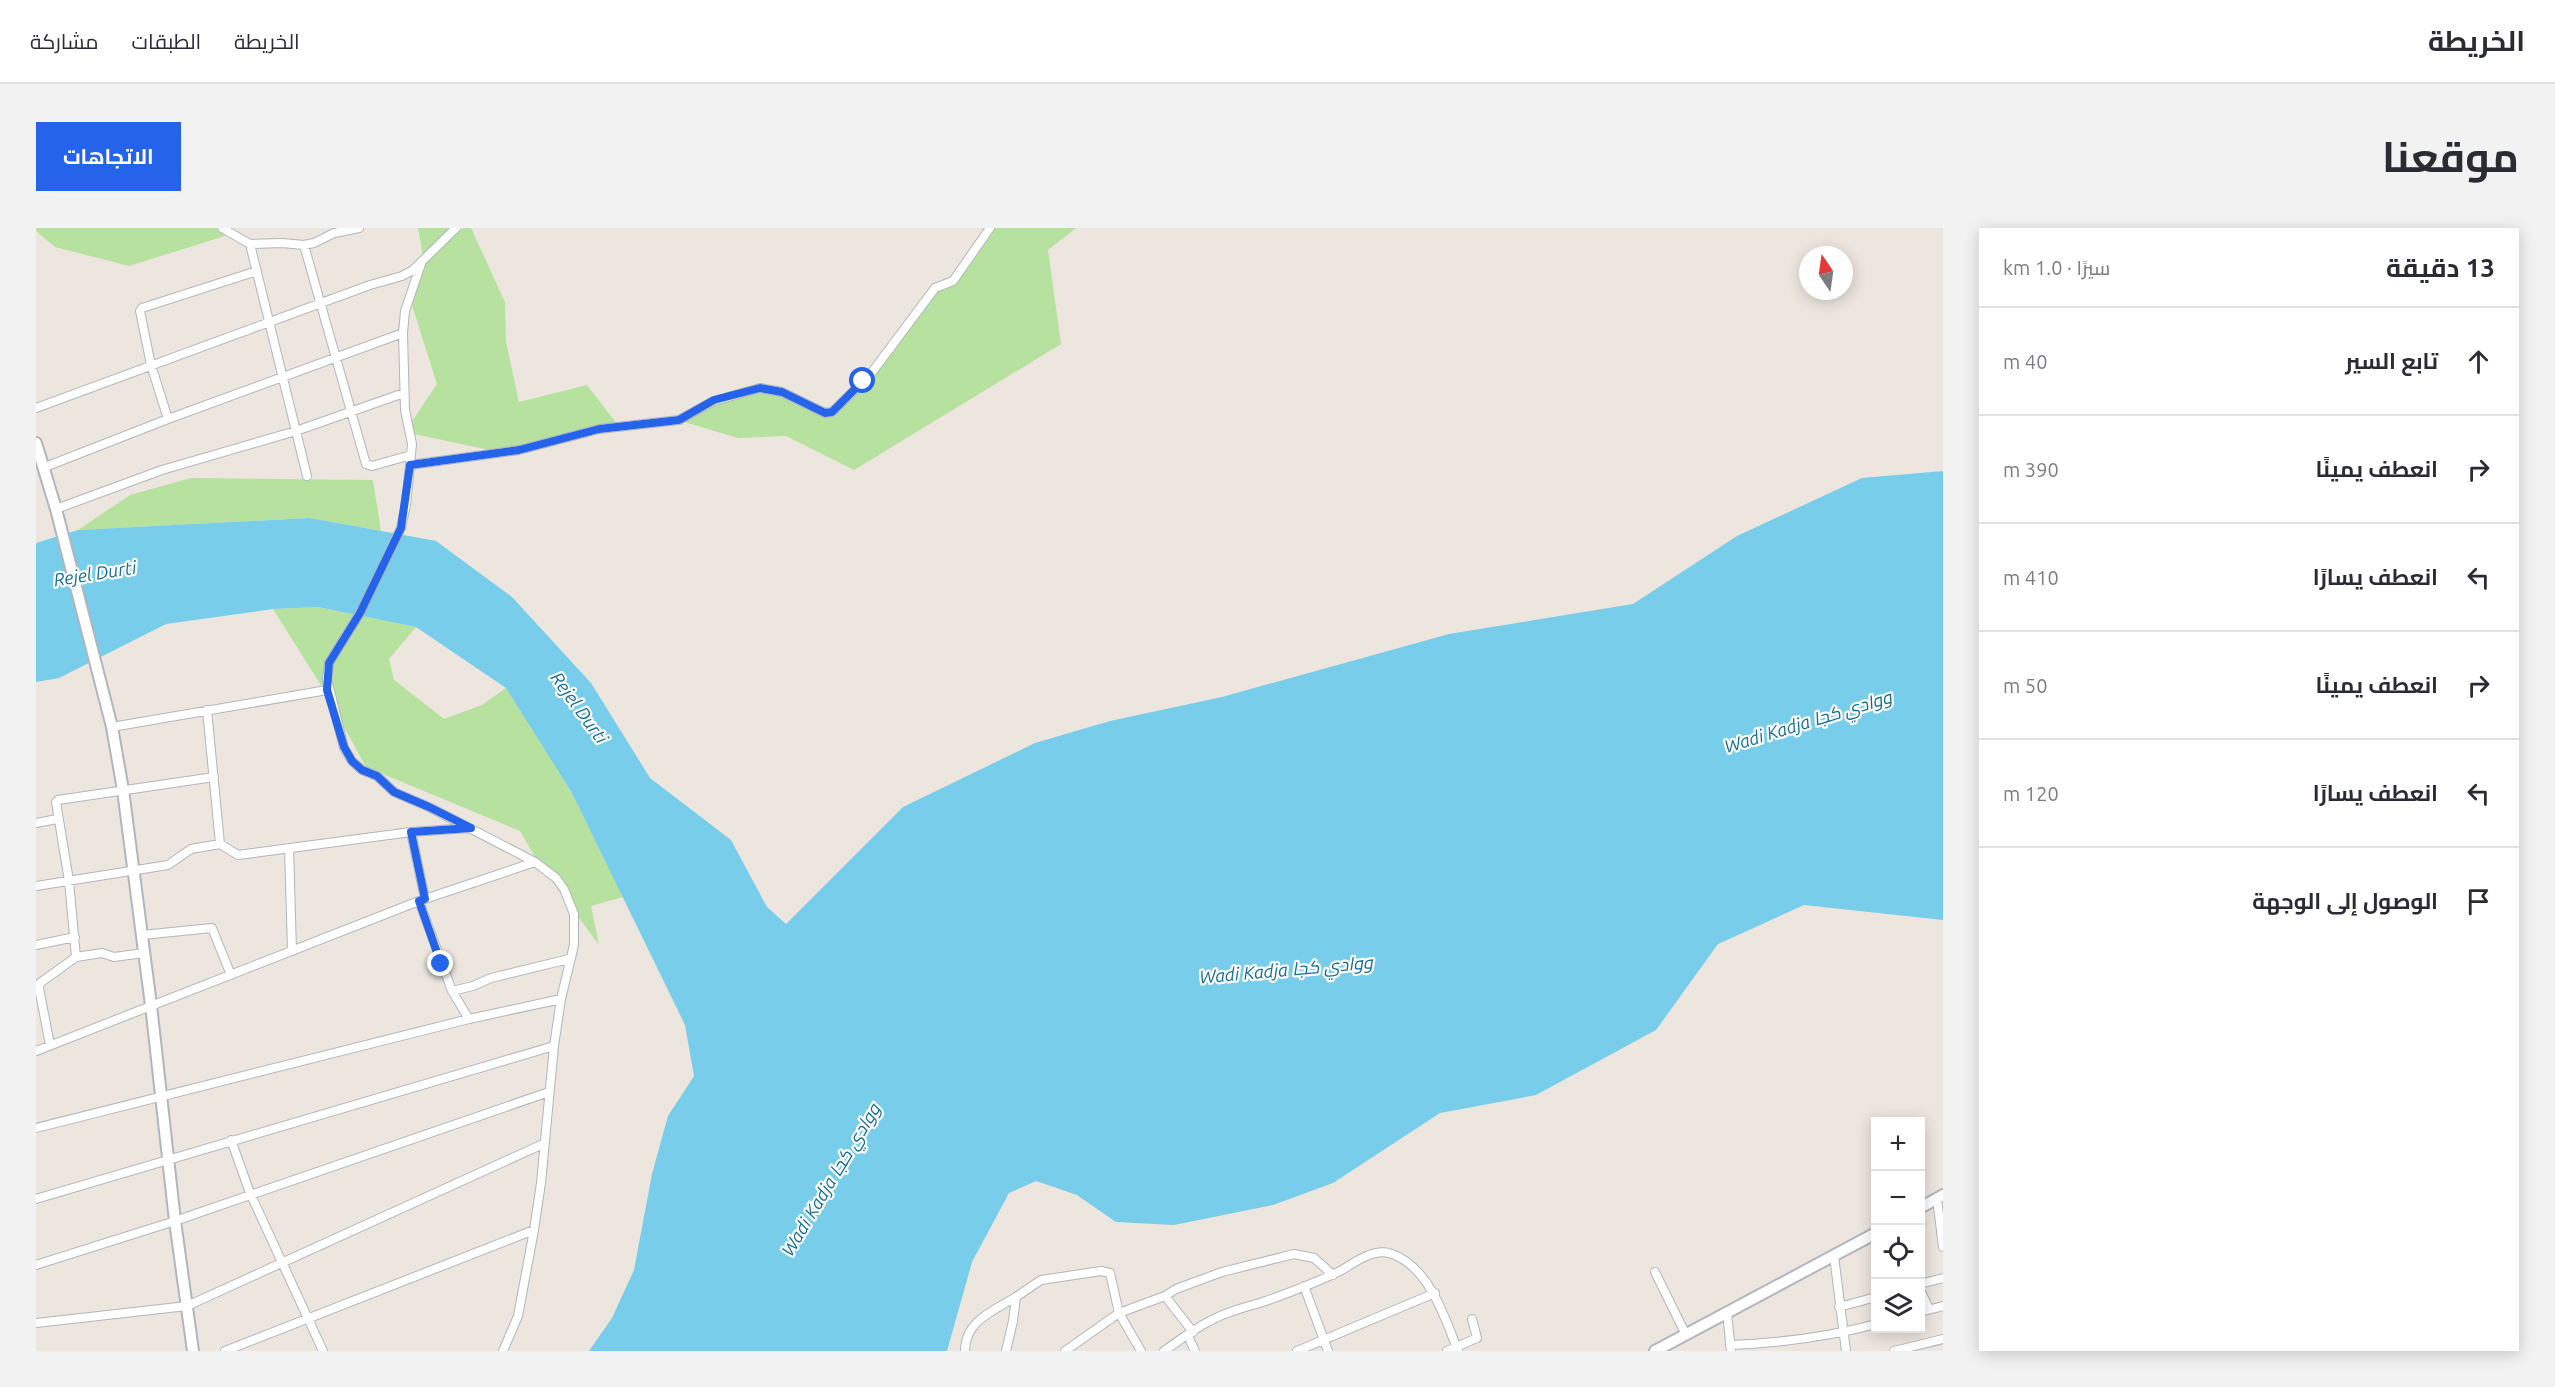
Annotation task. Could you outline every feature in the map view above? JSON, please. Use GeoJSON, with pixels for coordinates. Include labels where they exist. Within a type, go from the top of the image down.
{"type":"FeatureCollection","features":[{"type":"Feature","properties":{"kind":"street"},"geometry":{"type":"LineString","coordinates":[[222,228],[250,244],[304,245],[314,243],[333,233],[359,228]]}},
{"type":"Feature","properties":{"kind":"street"},"geometry":{"type":"LineString","coordinates":[[36,408],[319,304],[402,276],[422,261],[456,228]]}},
{"type":"Feature","properties":{"kind":"street"},"geometry":{"type":"LineString","coordinates":[[410,465],[519,450],[599,429],[679,420],[714,400],[760,388],[782,392],[825,413],[832,412],[870,375],[935,288],[953,281],[990,228]]}},
{"type":"Feature","properties":{"kind":"street"},"geometry":{"type":"LineString","coordinates":[[250,244],[307,476]]}},
{"type":"Feature","properties":{"kind":"street"},"geometry":{"type":"LineString","coordinates":[[304,245],[366,464],[369,466],[411,455]]}},
{"type":"Feature","properties":{"kind":"street"},"geometry":{"type":"LineString","coordinates":[[422,261],[405,311],[403,333],[404,393],[411,455],[401,528],[360,613],[329,663],[327,690],[344,747],[352,761],[362,770],[377,776],[394,792],[429,807],[535,862],[556,878],[569,900],[575,929],[574,945],[561,999],[554,1046],[541,1183],[518,1316],[503,1351]]}},
{"type":"Feature","properties":{"kind":"street"},"geometry":{"type":"LineString","coordinates":[[168,419],[151,365],[139,315],[142,308],[257,271]]}},
{"type":"Feature","properties":{"kind":"street"},"geometry":{"type":"LineString","coordinates":[[45,467],[168,419],[403,333]]}},
{"type":"Feature","properties":{"kind":"street"},"geometry":{"type":"LineString","coordinates":[[56,509],[156,472],[296,431],[404,393]]}},
{"type":"Feature","properties":{"kind":"street"},"geometry":{"type":"LineString","coordinates":[[36,443],[45,467],[112,727],[123,790],[193,1351]]}},
{"type":"Feature","properties":{"kind":"street"},"geometry":{"type":"LineString","coordinates":[[112,727],[327,690]]}},
{"type":"Feature","properties":{"kind":"street"},"geometry":{"type":"LineString","coordinates":[[207,710],[220,844]]}},
{"type":"Feature","properties":{"kind":"street"},"geometry":{"type":"LineString","coordinates":[[76,957],[69,881],[55,806],[58,800],[214,777]]}},
{"type":"Feature","properties":{"kind":"street"},"geometry":{"type":"LineString","coordinates":[[36,823],[57,819]]}},
{"type":"Feature","properties":{"kind":"street"},"geometry":{"type":"LineString","coordinates":[[36,886],[168,865],[191,849],[220,844],[238,855],[411,832],[471,828]]}},
{"type":"Feature","properties":{"kind":"street"},"geometry":{"type":"LineString","coordinates":[[411,832],[422,900],[452,991],[469,1019]]}},
{"type":"Feature","properties":{"kind":"street"},"geometry":{"type":"LineString","coordinates":[[289,848],[292,951]]}},
{"type":"Feature","properties":{"kind":"street"},"geometry":{"type":"LineString","coordinates":[[36,1051],[422,900],[535,862]]}},
{"type":"Feature","properties":{"kind":"street"},"geometry":{"type":"LineString","coordinates":[[142,935],[212,928],[231,975]]}},
{"type":"Feature","properties":{"kind":"street"},"geometry":{"type":"LineString","coordinates":[[36,945],[75,937]]}},
{"type":"Feature","properties":{"kind":"street"},"geometry":{"type":"LineString","coordinates":[[50,1045],[40,1015],[39,985],[76,957],[102,952],[114,957],[144,952]]}},
{"type":"Feature","properties":{"kind":"street"},"geometry":{"type":"LineString","coordinates":[[452,991],[491,978],[569,959]]}},
{"type":"Feature","properties":{"kind":"street"},"geometry":{"type":"LineString","coordinates":[[36,1128],[469,1019],[561,999]]}},
{"type":"Feature","properties":{"kind":"street"},"geometry":{"type":"LineString","coordinates":[[36,1199],[554,1046]]}},
{"type":"Feature","properties":{"kind":"street"},"geometry":{"type":"LineString","coordinates":[[36,1266],[175,1221],[250,1193],[549,1092]]}},
{"type":"Feature","properties":{"kind":"street"},"geometry":{"type":"LineString","coordinates":[[231,1140],[250,1193],[323,1351]]}},
{"type":"Feature","properties":{"kind":"street"},"geometry":{"type":"LineString","coordinates":[[36,1323],[187,1306],[543,1144]]}},
{"type":"Feature","properties":{"kind":"street"},"geometry":{"type":"LineString","coordinates":[[1925,1205],[1940,1197],[1943,1247]]}},
{"type":"Feature","properties":{"kind":"street"},"geometry":{"type":"LineString","coordinates":[[225,1351],[534,1230]]}},
{"type":"Feature","properties":{"kind":"street"},"geometry":{"type":"LineString","coordinates":[[1655,1351],[1871,1235]]}},
{"type":"Feature","properties":{"kind":"street"},"geometry":{"type":"LineString","coordinates":[[1065,1351],[1119,1313],[1222,1272],[1300,1253],[1314,1258],[1333,1275]]}},
{"type":"Feature","properties":{"kind":"street"},"geometry":{"type":"LineString","coordinates":[[1164,1351],[1228,1312],[1333,1275],[1369,1255],[1388,1253],[1416,1272],[1435,1293],[1458,1349]]}},
{"type":"Feature","properties":{"kind":"street"},"geometry":{"type":"LineString","coordinates":[[1834,1256],[1846,1351]]}},
{"type":"Feature","properties":{"kind":"street"},"geometry":{"type":"LineString","coordinates":[[964,1351],[966,1336],[975,1322],[1041,1280],[1106,1271],[1110,1273],[1119,1313],[1141,1351]]}},
{"type":"Feature","properties":{"kind":"street"},"geometry":{"type":"LineString","coordinates":[[1655,1272],[1686,1335]]}},
{"type":"Feature","properties":{"kind":"street"},"geometry":{"type":"LineString","coordinates":[[1925,1283],[1943,1278]]}},
{"type":"Feature","properties":{"kind":"street"},"geometry":{"type":"LineString","coordinates":[[1304,1286],[1329,1351]]}},
{"type":"Feature","properties":{"kind":"street"},"geometry":{"type":"LineString","coordinates":[[1297,1351],[1435,1293]]}},
{"type":"Feature","properties":{"kind":"street"},"geometry":{"type":"LineString","coordinates":[[1165,1296],[1190,1334],[1195,1351]]}},
{"type":"Feature","properties":{"kind":"street"},"geometry":{"type":"LineString","coordinates":[[1006,1351],[1016,1297]]}},
{"type":"Feature","properties":{"kind":"street"},"geometry":{"type":"LineString","coordinates":[[1839,1307],[1871,1297]]}},
{"type":"Feature","properties":{"kind":"street"},"geometry":{"type":"LineString","coordinates":[[1925,1310],[1943,1306]]}},
{"type":"Feature","properties":{"kind":"street"},"geometry":{"type":"LineString","coordinates":[[1727,1313],[1731,1348],[1806,1339],[1871,1325]]}},
{"type":"Feature","properties":{"kind":"street"},"geometry":{"type":"LineString","coordinates":[[1447,1351],[1458,1349],[1477,1338],[1472,1319]]}},
{"type":"Feature","properties":{"kind":"street"},"geometry":{"type":"LineString","coordinates":[[1894,1351],[1943,1339]]}},
{"type":"Feature","properties":{"kind":"green space"},"geometry":{"type":"Polygon","coordinates":[[[36,228],[218,228],[228,235],[129,266],[55,247],[36,231],[36,228]]]}},
{"type":"Feature","properties":{"kind":"green space"},"geometry":{"type":"Polygon","coordinates":[[[418,228],[452,228],[423,256],[418,228]]]}},
{"type":"Feature","properties":{"kind":"green space"},"geometry":{"type":"Polygon","coordinates":[[[463,228],[471,228],[505,302],[506,342],[519,402],[587,385],[617,424],[525,446],[489,450],[405,432],[437,384],[411,302],[425,263],[463,228]]]}},
{"type":"Feature","properties":{"kind":"green space"},"geometry":{"type":"Polygon","coordinates":[[[993,228],[1076,228],[1048,250],[1061,344],[854,470],[786,436],[738,438],[681,421],[730,397],[756,391],[783,394],[825,414],[837,410],[935,289],[954,282],[993,228]]]}},
{"type":"Feature","properties":{"kind":"green space"},"geometry":{"type":"Polygon","coordinates":[[[191,478],[373,480],[381,531],[310,518],[78,530],[130,495],[191,478]]]}},
{"type":"Feature","properties":{"kind":"green space"},"geometry":{"type":"Polygon","coordinates":[[[318,607],[416,627],[389,659],[394,680],[444,719],[482,705],[506,688],[572,793],[623,897],[591,906],[599,945],[538,862],[520,831],[366,767],[322,687],[273,609],[318,607]]]}},
{"type":"Feature","properties":{"kind":"water"},"geometry":{"type":"Polygon","coordinates":[[[1943,471],[1943,920],[1804,905],[1718,944],[1656,1030],[1536,1095],[1440,1113],[1333,1183],[1273,1205],[1174,1225],[1116,1222],[1077,1195],[1036,1181],[1009,1193],[972,1262],[947,1351],[589,1351],[612,1318],[634,1270],[652,1174],[668,1116],[694,1076],[685,1025],[572,793],[506,688],[416,627],[318,607],[273,609],[166,624],[59,678],[36,682],[36,543],[78,530],[310,518],[436,541],[512,597],[591,683],[650,778],[731,840],[767,907],[786,924],[903,807],[1035,743],[1110,721],[1222,697],[1449,634],[1633,604],[1737,536],[1862,478],[1943,471]]]}},
{"type":"Feature","properties":{"kind":"route"},"geometry":{"type":"LineString","coordinates":[[441,964],[419,901],[425,899],[411,832],[471,828],[394,792],[377,776],[362,770],[352,761],[344,747],[327,690],[329,663],[360,613],[401,528],[410,465],[536,447],[599,429],[679,420],[714,400],[760,388],[782,392],[825,413],[832,412],[863,381]]}},
{"type":"Feature","properties":{"kind":"water label","name":"Rejel Durti"},"geometry":{"type":"Point","coordinates":[95,574]}},
{"type":"Feature","properties":{"kind":"water label","name":"Rejel Durti"},"geometry":{"type":"Point","coordinates":[579,708]}},
{"type":"Feature","properties":{"kind":"water label","name":"Wadi Kadja ووادي كجا"},"geometry":{"type":"Point","coordinates":[1808,722]}},
{"type":"Feature","properties":{"kind":"water label","name":"Wadi Kadja ووادي كجا"},"geometry":{"type":"Point","coordinates":[1286,970]}},
{"type":"Feature","properties":{"kind":"water label","name":"Wadi Kadja ووادي كجا"},"geometry":{"type":"Point","coordinates":[831,1180]}}]}
